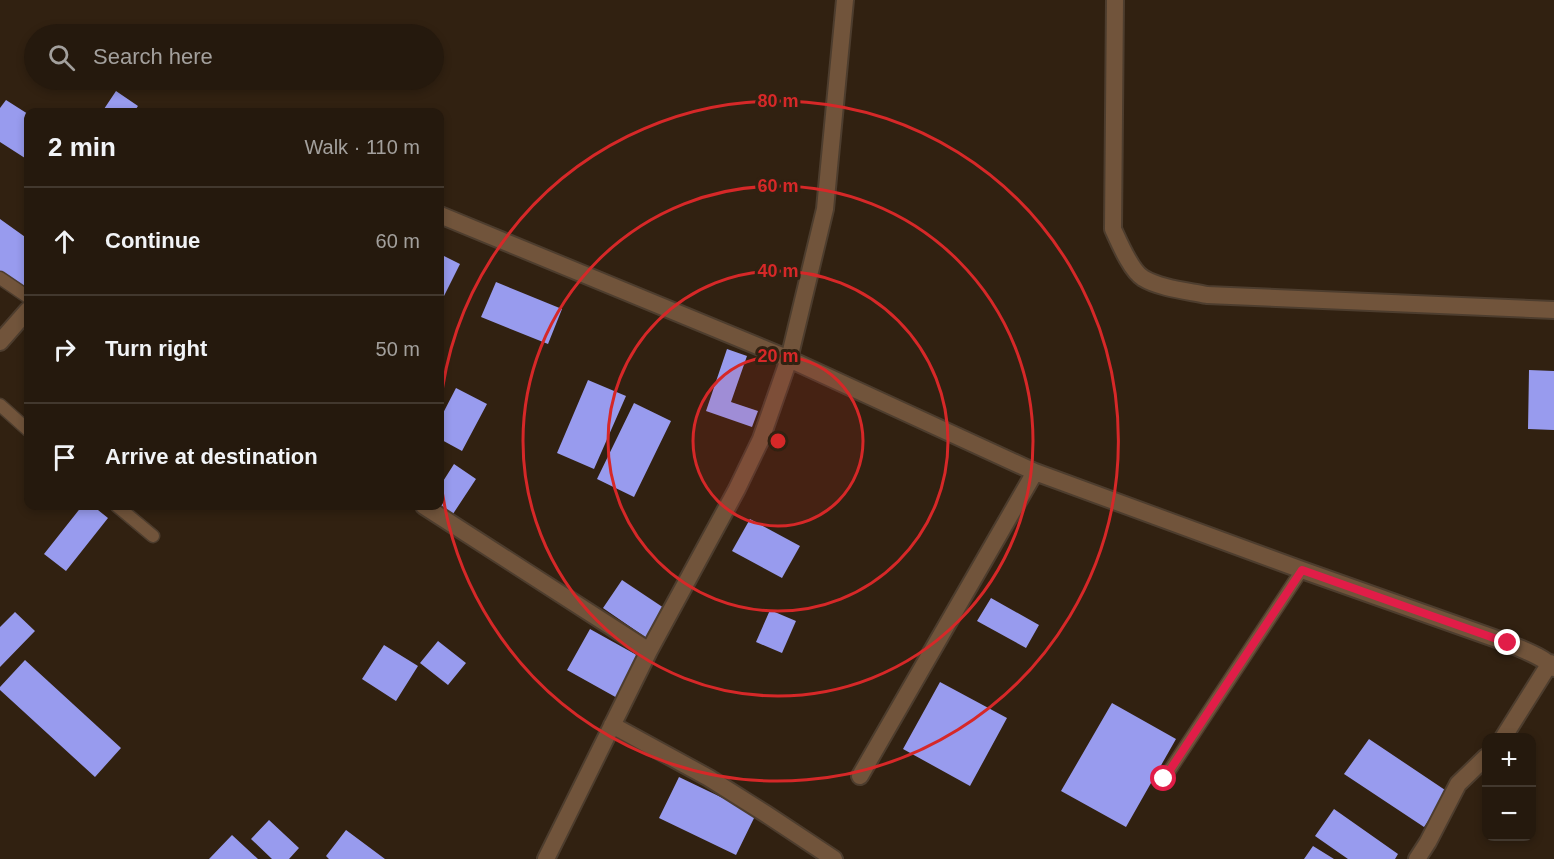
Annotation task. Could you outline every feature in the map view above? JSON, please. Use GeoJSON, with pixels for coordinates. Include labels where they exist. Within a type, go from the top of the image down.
{"type":"FeatureCollection","features":[{"type":"Feature","properties":{"kind":"street"},"geometry":{"type":"LineString","coordinates":[[546,859],[649,651],[737,489],[761,439],[789,359],[825,209],[845,0]]}},
{"type":"Feature","properties":{"kind":"street"},"geometry":{"type":"LineString","coordinates":[[1115,0],[1113,230],[1123,253],[1141,278],[1168,288],[1208,295],[1554,310]]}},
{"type":"Feature","properties":{"kind":"street"},"geometry":{"type":"LineString","coordinates":[[444,217],[789,359],[1035,472],[1528,652],[1552,666],[1506,733]]}},
{"type":"Feature","properties":{"kind":"street"},"geometry":{"type":"LineString","coordinates":[[0,342],[24,315]]}},
{"type":"Feature","properties":{"kind":"street"},"geometry":{"type":"LineString","coordinates":[[860,776],[1035,472]]}},
{"type":"Feature","properties":{"kind":"street"},"geometry":{"type":"LineString","coordinates":[[430,510],[649,651]]}},
{"type":"Feature","properties":{"kind":"street"},"geometry":{"type":"LineString","coordinates":[[612,725],[709,778],[834,859]]}},
{"type":"Feature","properties":{"kind":"street"},"geometry":{"type":"LineString","coordinates":[[1417,859],[1458,784],[1482,761]]}},
{"type":"Feature","properties":{"kind":"lane"},"geometry":{"type":"LineString","coordinates":[[0,278],[24,294]]}},
{"type":"Feature","properties":{"kind":"lane"},"geometry":{"type":"LineString","coordinates":[[0,405],[24,426]]}},
{"type":"Feature","properties":{"kind":"lane"},"geometry":{"type":"LineString","coordinates":[[122,510],[153,536]]}},
{"type":"Feature","properties":{"kind":"lane"},"geometry":{"type":"LineString","coordinates":[[1164,779],[1302,570]]}},
{"type":"Feature","properties":{"kind":"building"},"geometry":{"type":"Polygon","coordinates":[[[116,91],[138,106],[137,108],[105,108],[116,91]]]}},
{"type":"Feature","properties":{"kind":"building"},"geometry":{"type":"Polygon","coordinates":[[[6,100],[24,111],[24,157],[0,142],[0,108],[6,100]]]}},
{"type":"Feature","properties":{"kind":"building"},"geometry":{"type":"Polygon","coordinates":[[[0,219],[24,236],[24,288],[0,272],[0,219]]]}},
{"type":"Feature","properties":{"kind":"building"},"geometry":{"type":"Polygon","coordinates":[[[444,256],[460,264],[444,296],[444,256]]]}},
{"type":"Feature","properties":{"kind":"building"},"geometry":{"type":"Polygon","coordinates":[[[496,282],[562,309],[548,344],[481,317],[496,282]]]}},
{"type":"Feature","properties":{"kind":"building"},"geometry":{"type":"Polygon","coordinates":[[[727,349],[747,356],[731,402],[758,411],[752,427],[706,411],[727,349]]]}},
{"type":"Feature","properties":{"kind":"building"},"geometry":{"type":"Polygon","coordinates":[[[1529,370],[1554,371],[1554,430],[1528,429],[1529,370]]]}},
{"type":"Feature","properties":{"kind":"building"},"geometry":{"type":"Polygon","coordinates":[[[588,380],[626,396],[594,469],[557,453],[588,380]]]}},
{"type":"Feature","properties":{"kind":"building"},"geometry":{"type":"Polygon","coordinates":[[[456,388],[487,404],[462,451],[444,441],[444,411],[456,388]]]}},
{"type":"Feature","properties":{"kind":"building"},"geometry":{"type":"Polygon","coordinates":[[[634,403],[671,421],[634,497],[597,479],[634,403]]]}},
{"type":"Feature","properties":{"kind":"building"},"geometry":{"type":"Polygon","coordinates":[[[454,464],[476,479],[451,517],[440,510],[444,510],[444,480],[454,464]]]}},
{"type":"Feature","properties":{"kind":"building"},"geometry":{"type":"Polygon","coordinates":[[[79,510],[98,510],[108,518],[66,571],[44,554],[79,510]]]}},
{"type":"Feature","properties":{"kind":"building"},"geometry":{"type":"Polygon","coordinates":[[[750,519],[800,546],[782,578],[732,551],[750,519]]]}},
{"type":"Feature","properties":{"kind":"building"},"geometry":{"type":"Polygon","coordinates":[[[622,580],[667,610],[648,639],[603,608],[622,580]]]}},
{"type":"Feature","properties":{"kind":"building"},"geometry":{"type":"Polygon","coordinates":[[[991,598],[1039,625],[1026,648],[977,621],[991,598]]]}},
{"type":"Feature","properties":{"kind":"building"},"geometry":{"type":"Polygon","coordinates":[[[770,610],[796,621],[782,653],[756,642],[770,610]]]}},
{"type":"Feature","properties":{"kind":"building"},"geometry":{"type":"Polygon","coordinates":[[[15,612],[35,631],[0,667],[0,627],[15,612]]]}},
{"type":"Feature","properties":{"kind":"building"},"geometry":{"type":"Polygon","coordinates":[[[590,629],[642,658],[619,699],[567,670],[590,629]]]}},
{"type":"Feature","properties":{"kind":"building"},"geometry":{"type":"Polygon","coordinates":[[[438,641],[466,663],[448,685],[420,663],[438,641]]]}},
{"type":"Feature","properties":{"kind":"building"},"geometry":{"type":"Polygon","coordinates":[[[384,645],[418,666],[396,701],[362,679],[384,645]]]}},
{"type":"Feature","properties":{"kind":"building"},"geometry":{"type":"Polygon","coordinates":[[[25,660],[121,748],[95,777],[0,690],[0,687],[25,660]]]}},
{"type":"Feature","properties":{"kind":"building"},"geometry":{"type":"Polygon","coordinates":[[[940,682],[1007,718],[970,786],[903,749],[940,682]]]}},
{"type":"Feature","properties":{"kind":"building"},"geometry":{"type":"Polygon","coordinates":[[[1112,703],[1176,739],[1126,827],[1061,791],[1112,703]]]}},
{"type":"Feature","properties":{"kind":"building"},"geometry":{"type":"Polygon","coordinates":[[[1369,739],[1448,792],[1424,827],[1344,774],[1369,739]]]}},
{"type":"Feature","properties":{"kind":"building"},"geometry":{"type":"Polygon","coordinates":[[[679,777],[756,814],[736,855],[659,818],[679,777]]]}},
{"type":"Feature","properties":{"kind":"building"},"geometry":{"type":"Polygon","coordinates":[[[1334,809],[1398,854],[1395,859],[1348,859],[1315,836],[1334,809]]]}},
{"type":"Feature","properties":{"kind":"building"},"geometry":{"type":"Polygon","coordinates":[[[269,820],[299,848],[289,859],[272,859],[251,839],[269,820]]]}},
{"type":"Feature","properties":{"kind":"building"},"geometry":{"type":"Polygon","coordinates":[[[346,830],[385,859],[329,859],[326,856],[346,830]]]}},
{"type":"Feature","properties":{"kind":"building"},"geometry":{"type":"Polygon","coordinates":[[[232,835],[258,859],[209,859],[232,835]]]}},
{"type":"Feature","properties":{"kind":"building"},"geometry":{"type":"Polygon","coordinates":[[[1313,846],[1334,859],[1304,859],[1313,846]]]}},
{"type":"Feature","properties":{"kind":"route"},"geometry":{"type":"LineString","coordinates":[[1164,779],[1302,570],[1508,643]]}}]}
